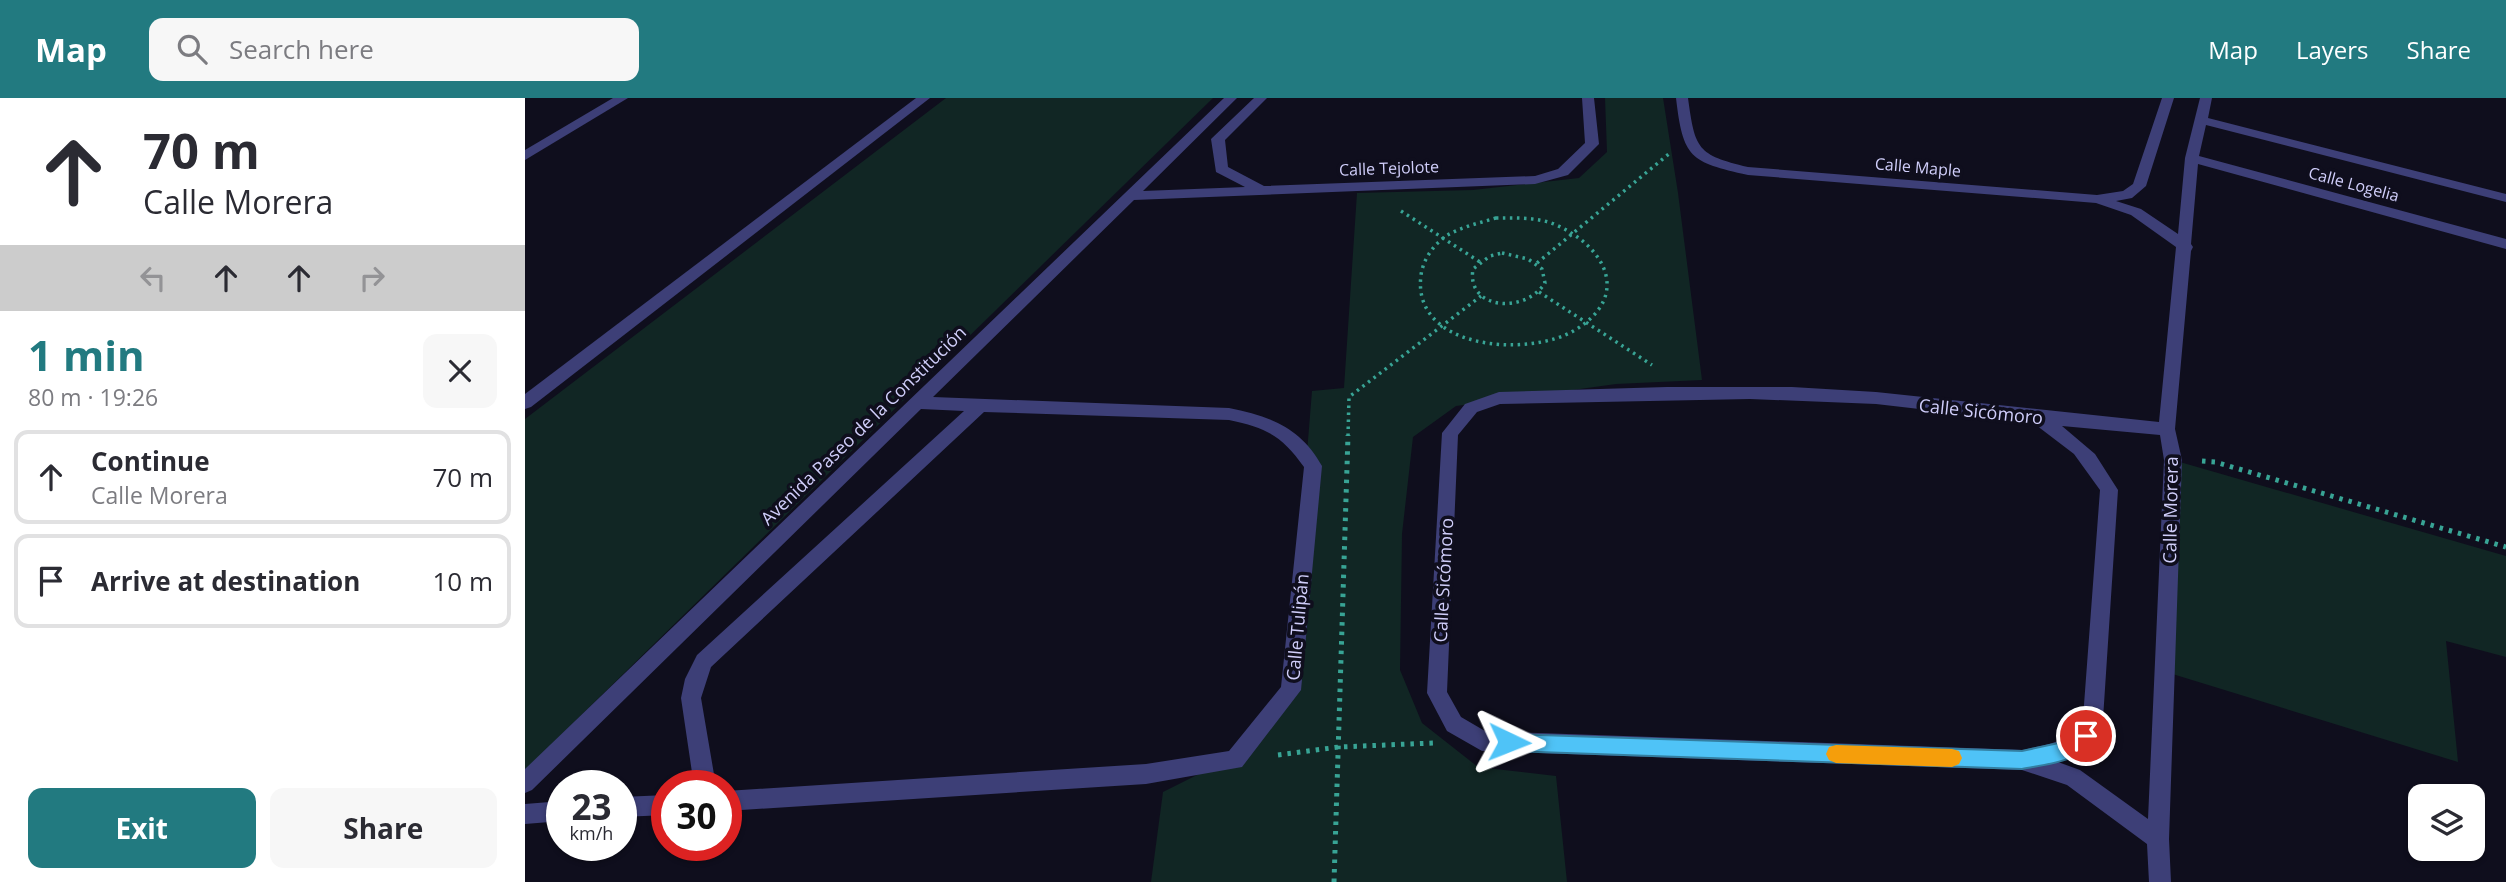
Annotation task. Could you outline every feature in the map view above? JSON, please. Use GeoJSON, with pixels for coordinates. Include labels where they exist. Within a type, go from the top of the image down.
{"type":"FeatureCollection","features":[{"type":"Feature","properties":{"kind":"street"},"geometry":{"type":"LineString","coordinates":[[525,156],[622,98]]}},
{"type":"Feature","properties":{"kind":"street"},"geometry":{"type":"LineString","coordinates":[[525,403],[924,98]]}},
{"type":"Feature","properties":{"kind":"street","name":"Avenida Paseo de la Constitución"},"geometry":{"type":"LineString","coordinates":[[525,783],[1231,98]]}},
{"type":"Feature","properties":{"kind":"street"},"geometry":{"type":"LineString","coordinates":[[1261,98],[1218,139],[1221,169],[1262,190]]}},
{"type":"Feature","properties":{"kind":"street","name":"Calle Tejolote"},"geometry":{"type":"LineString","coordinates":[[1129,197],[1535,180],[1563,172],[1593,144],[1588,98]]}},
{"type":"Feature","properties":{"kind":"street"},"geometry":{"type":"LineString","coordinates":[[1682,98],[1687,139]]}},
{"type":"Feature","properties":{"kind":"street"},"geometry":{"type":"LineString","coordinates":[[2097,199],[2127,195],[2139,186],[2168,98]]}},
{"type":"Feature","properties":{"kind":"street","name":"Calle Morera"},"geometry":{"type":"LineString","coordinates":[[2160,882],[2158,839],[2173,460],[2167,429],[2186,247],[2192,158],[2206,98]]}},
{"type":"Feature","properties":{"kind":"street","name":"Calle Logelia"},"geometry":{"type":"LineString","coordinates":[[2202,120],[2506,198]]}},
{"type":"Feature","properties":{"kind":"street","name":"Calle Maple"},"geometry":{"type":"LineString","coordinates":[[1687,139],[1705,161],[1748,171],[2097,199],[2136,212],[2186,247]]}},
{"type":"Feature","properties":{"kind":"street","name":"Calle Logelia"},"geometry":{"type":"LineString","coordinates":[[2192,158],[2506,244]]}},
{"type":"Feature","properties":{"kind":"street","name":"Calle Sicómoro"},"geometry":{"type":"LineString","coordinates":[[1482,741],[1454,724],[1437,693],[1450,432],[1471,408],[1499,398],[1694,392],[1836,395],[2112,426],[2167,429]]}},
{"type":"Feature","properties":{"kind":"street","name":"Calle Tulipán"},"geometry":{"type":"LineString","coordinates":[[915,403],[1229,414],[1270,422],[1294,439],[1313,466],[1291,690],[1235,760]]}},
{"type":"Feature","properties":{"kind":"street"},"geometry":{"type":"LineString","coordinates":[[702,770],[691,698],[695,678],[705,661],[980,406]]}},
{"type":"Feature","properties":{"kind":"street"},"geometry":{"type":"LineString","coordinates":[[1482,741],[2022,760],[2067,750],[2086,736],[2093,719],[2109,490],[2101,471],[2082,451],[2062,433],[2030,416]]}},
{"type":"Feature","properties":{"kind":"street"},"geometry":{"type":"LineString","coordinates":[[742,800],[1146,774],[1235,760]]}},
{"type":"Feature","properties":{"kind":"street"},"geometry":{"type":"LineString","coordinates":[[2022,760],[2073,777],[2158,839]]}},
{"type":"Feature","properties":{"kind":"street"},"geometry":{"type":"LineString","coordinates":[[525,814],[546,812]]}},
{"type":"Feature","properties":{"kind":"path"},"geometry":{"type":"LineString","coordinates":[[1538,263],[1687,139]]}},
{"type":"Feature","properties":{"kind":"path"},"geometry":{"type":"LineString","coordinates":[[1366,186],[1480,262]]}},
{"type":"Feature","properties":{"kind":"path"},"geometry":{"type":"LineString","coordinates":[[1496,218],[1528,218],[1553,223],[1576,233],[1599,253],[1608,275],[1607,295],[1595,316],[1572,334],[1541,345],[1496,347],[1464,338],[1443,326],[1422,302],[1418,279],[1425,258],[1442,239],[1467,226],[1496,218]]}},
{"type":"Feature","properties":{"kind":"path"},"geometry":{"type":"LineString","coordinates":[[1514,253],[1538,263],[1544,271],[1545,279],[1539,292],[1518,303],[1504,304],[1481,296],[1471,280],[1473,269],[1489,256],[1514,253]]}},
{"type":"Feature","properties":{"kind":"path"},"geometry":{"type":"LineString","coordinates":[[1539,292],[1586,325],[1694,392]]}},
{"type":"Feature","properties":{"kind":"path"},"geometry":{"type":"LineString","coordinates":[[1334,882],[1349,397],[1481,296]]}},
{"type":"Feature","properties":{"kind":"path"},"geometry":{"type":"LineString","coordinates":[[2173,460],[2215,462],[2506,547]]}},
{"type":"Feature","properties":{"kind":"path"},"geometry":{"type":"LineString","coordinates":[[1235,760],[1339,747],[1482,741]]}},
{"type":"Feature","properties":{"kind":"green space"},"geometry":{"type":"Polygon","coordinates":[[[946,98],[1213,98],[525,770],[525,419],[946,98]]]}},
{"type":"Feature","properties":{"kind":"green space"},"geometry":{"type":"Polygon","coordinates":[[[1605,98],[1663,98],[1702,380],[1616,384],[1456,406],[1413,437],[1402,534],[1400,670],[1422,723],[1478,767],[1556,776],[1567,882],[1151,882],[1163,792],[1217,765],[1287,700],[1312,391],[1344,388],[1357,193],[1473,190],[1579,178],[1607,152],[1605,98]]]}},
{"type":"Feature","properties":{"kind":"green space"},"geometry":{"type":"Polygon","coordinates":[[[2173,460],[2506,556],[2506,657],[2446,641],[2458,762],[2166,672],[2173,460]]]}},
{"type":"Feature","properties":{"kind":"slow traffic"},"geometry":{"type":"LineString","coordinates":[[1836,754],[1952,758]]}},
{"type":"Feature","properties":{"kind":"route"},"geometry":{"type":"LineString","coordinates":[[1509,742],[2022,760],[2067,750],[2086,736]]}}]}
